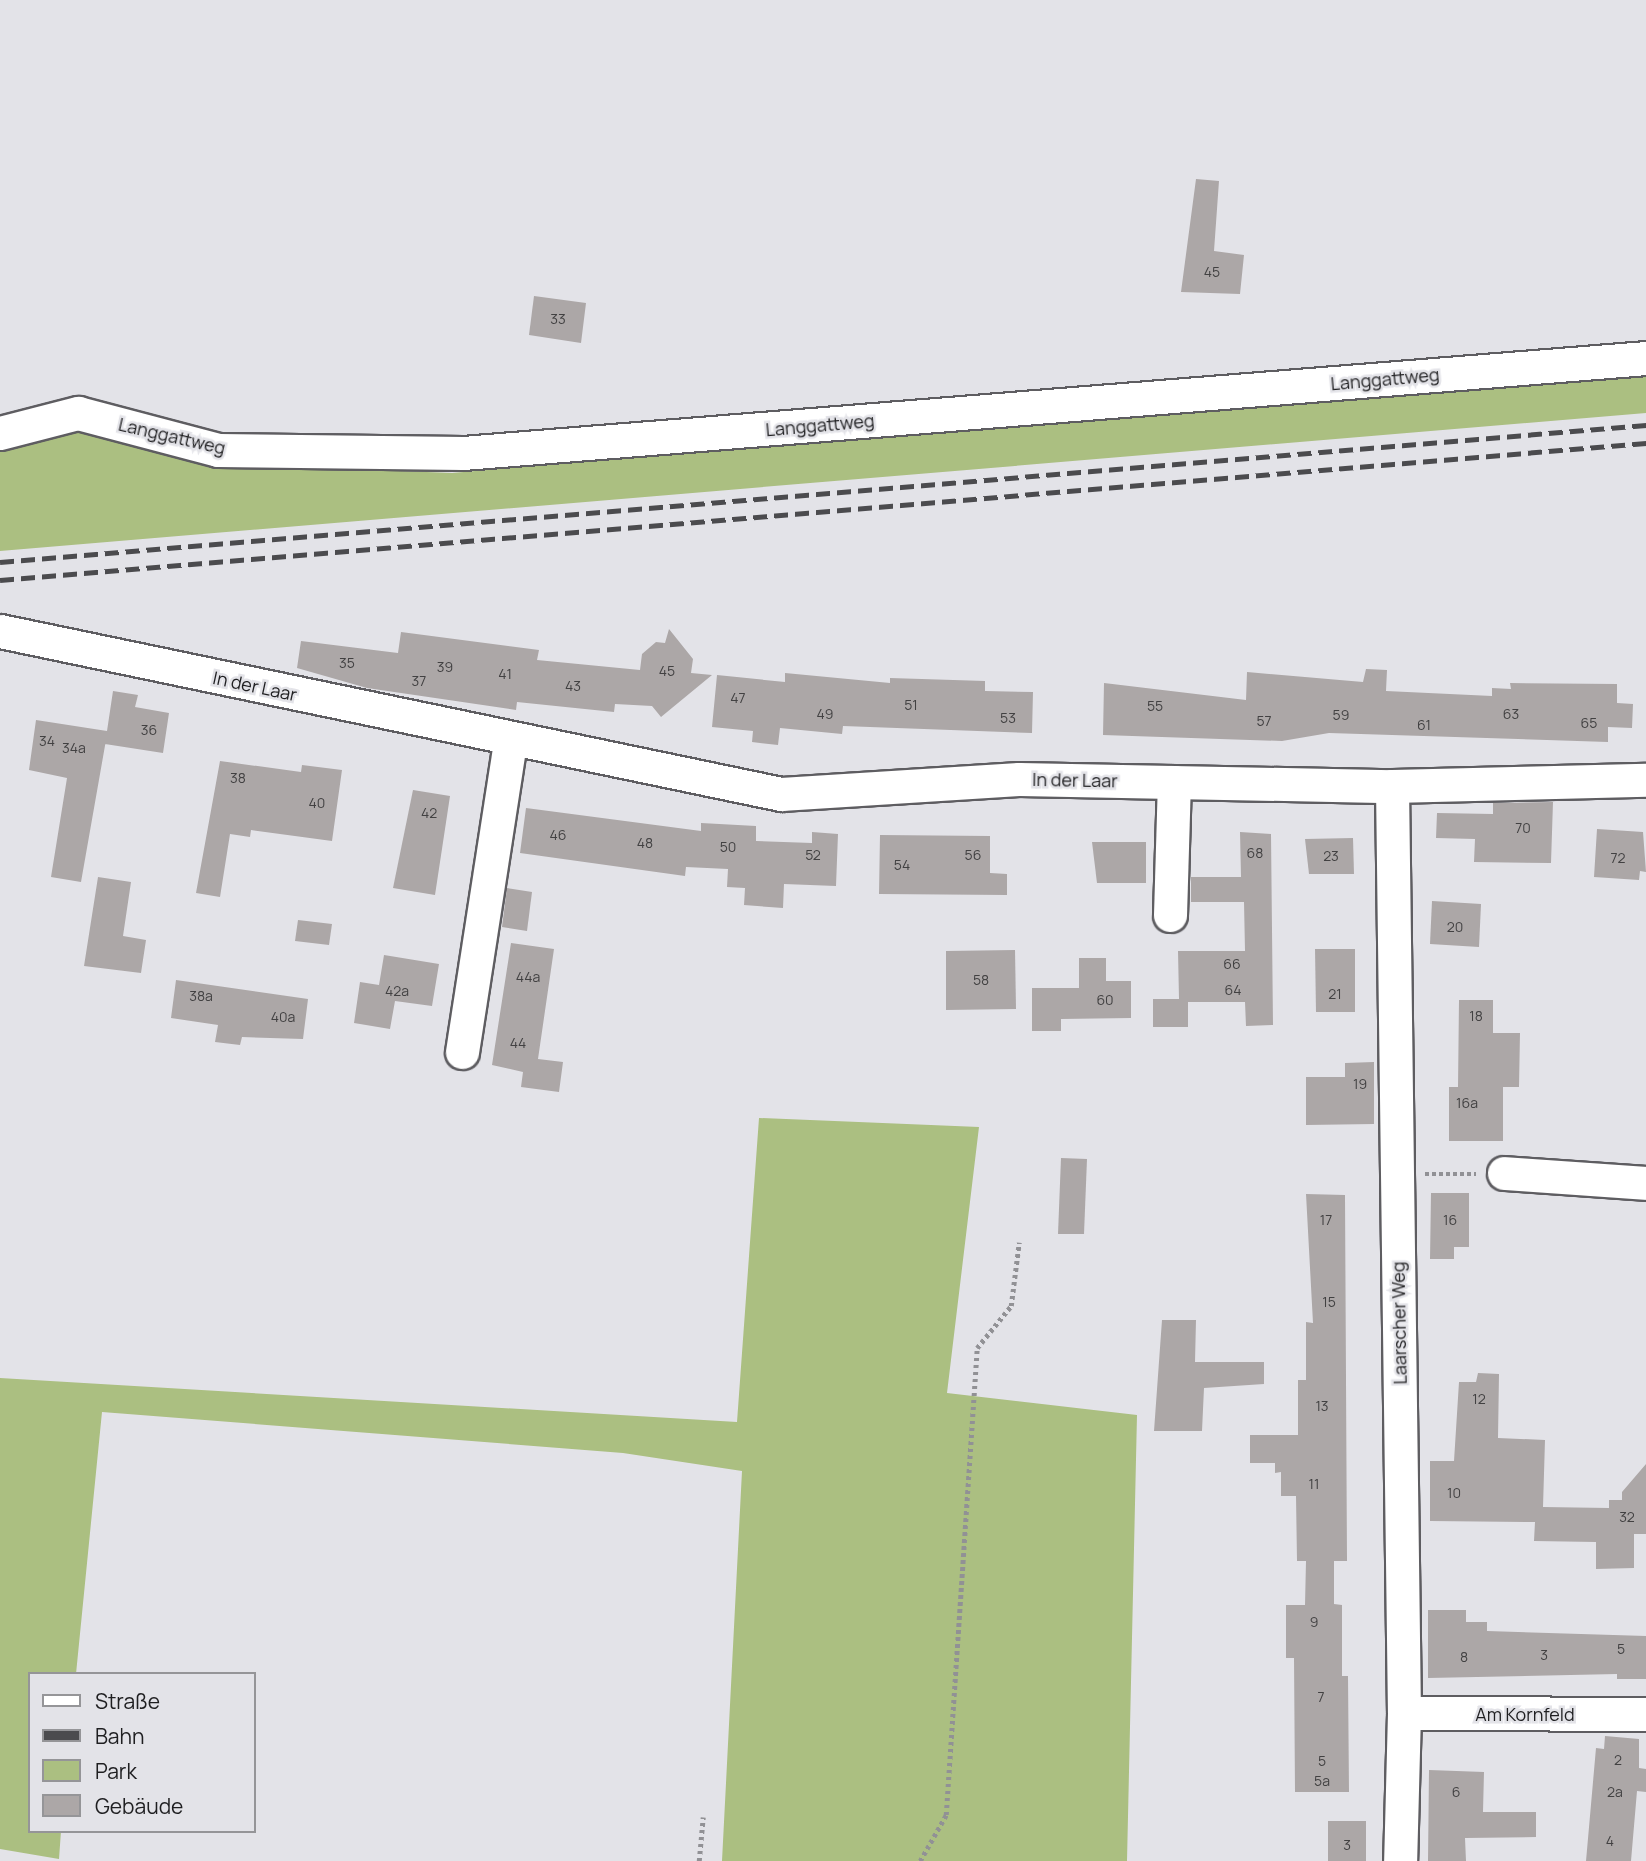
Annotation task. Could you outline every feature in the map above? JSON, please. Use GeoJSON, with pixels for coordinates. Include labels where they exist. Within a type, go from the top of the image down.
{"type":"FeatureCollection","features":[{"type":"Feature","properties":{"kind":"street","name":"Langgattweg"},"geometry":{"type":"LineString","coordinates":[[0,433],[78,413],[218,450],[463,453],[1646,358]]}},
{"type":"Feature","properties":{"kind":"street","name":"In der Laar"},"geometry":{"type":"LineString","coordinates":[[0,631],[510,741],[781,794],[1019,779],[1392,786],[1646,780]]}},
{"type":"Feature","properties":{"kind":"street"},"geometry":{"type":"LineString","coordinates":[[462,1052],[510,741]]}},
{"type":"Feature","properties":{"kind":"street"},"geometry":{"type":"LineString","coordinates":[[1170,915],[1174,782]]}},
{"type":"Feature","properties":{"kind":"street","name":"Laarscher Weg"},"geometry":{"type":"LineString","coordinates":[[1392,786],[1404,1713],[1400,1861]]}},
{"type":"Feature","properties":{"kind":"street"},"geometry":{"type":"LineString","coordinates":[[1504,1172],[1646,1183]]}},
{"type":"Feature","properties":{"kind":"street","name":"Am Kornfeld"},"geometry":{"type":"LineString","coordinates":[[1404,1713],[1646,1714]]}},
{"type":"Feature","properties":{"kind":"path"},"geometry":{"type":"LineString","coordinates":[[1397,1171],[1504,1172]]}},
{"type":"Feature","properties":{"kind":"path"},"geometry":{"type":"LineString","coordinates":[[920,1861],[946,1815],[976,1348],[1010,1306],[1018,1243]]}},
{"type":"Feature","properties":{"kind":"path"},"geometry":{"type":"LineString","coordinates":[[699,1861],[703,1816]]}},
{"type":"Feature","properties":{"kind":"green space"},"geometry":{"type":"Polygon","coordinates":[[[1646,372],[1646,413],[0,551],[0,450],[82,427],[200,463],[452,473],[1646,372]]]}},
{"type":"Feature","properties":{"kind":"green space"},"geometry":{"type":"Polygon","coordinates":[[[759,1118],[979,1127],[947,1393],[1137,1415],[1127,1861],[722,1861],[742,1471],[623,1453],[102,1412],[76,1672],[28,1672],[28,1833],[61,1833],[59,1859],[0,1849],[0,1378],[737,1422],[759,1118]]]}},
{"type":"Feature","properties":{"kind":"building"},"geometry":{"type":"Polygon","coordinates":[[[1196,179],[1219,181],[1214,251],[1244,255],[1240,294],[1181,292],[1196,179]]]}},
{"type":"Feature","properties":{"kind":"building"},"geometry":{"type":"Polygon","coordinates":[[[534,296],[586,303],[581,343],[529,335],[534,296]]]}},
{"type":"Feature","properties":{"kind":"building"},"geometry":{"type":"Polygon","coordinates":[[[669,629],[693,659],[691,673],[712,675],[661,717],[652,706],[615,704],[614,712],[517,702],[516,710],[367,688],[297,668],[301,641],[398,653],[401,632],[539,650],[537,660],[640,670],[642,654],[656,642],[665,643],[669,629]]]}},
{"type":"Feature","properties":{"kind":"building"},"geometry":{"type":"Polygon","coordinates":[[[1366,669],[1387,670],[1386,691],[1492,696],[1492,688],[1511,689],[1510,683],[1617,684],[1617,703],[1633,704],[1632,728],[1608,727],[1608,742],[1329,733],[1282,741],[1103,735],[1104,683],[1246,700],[1247,672],[1363,682],[1366,669]]]}},
{"type":"Feature","properties":{"kind":"building"},"geometry":{"type":"Polygon","coordinates":[[[785,673],[890,683],[890,678],[985,681],[985,691],[1033,692],[1032,733],[843,726],[842,734],[780,728],[778,745],[752,742],[753,731],[712,727],[717,675],[785,682],[785,673]]]}},
{"type":"Feature","properties":{"kind":"building"},"geometry":{"type":"Polygon","coordinates":[[[113,691],[138,695],[135,707],[169,713],[163,753],[105,744],[81,882],[51,877],[67,778],[29,770],[36,720],[107,731],[113,691]]]}},
{"type":"Feature","properties":{"kind":"building"},"geometry":{"type":"Polygon","coordinates":[[[220,761],[301,772],[302,765],[342,770],[332,841],[251,830],[250,837],[230,834],[220,897],[196,893],[220,761]]]}},
{"type":"Feature","properties":{"kind":"building"},"geometry":{"type":"Polygon","coordinates":[[[413,790],[450,796],[435,895],[393,888],[413,790]]]}},
{"type":"Feature","properties":{"kind":"building"},"geometry":{"type":"Polygon","coordinates":[[[1553,802],[1551,863],[1474,862],[1475,839],[1436,838],[1437,813],[1493,814],[1493,803],[1553,802]]]}},
{"type":"Feature","properties":{"kind":"building"},"geometry":{"type":"Polygon","coordinates":[[[526,808],[701,831],[701,823],[756,826],[756,841],[812,843],[812,832],[838,834],[836,886],[784,884],[783,908],[744,905],[745,888],[727,887],[728,869],[686,867],[685,876],[520,853],[526,808]]]}},
{"type":"Feature","properties":{"kind":"building"},"geometry":{"type":"Polygon","coordinates":[[[1597,829],[1643,832],[1646,872],[1640,871],[1639,880],[1594,877],[1597,829]]]}},
{"type":"Feature","properties":{"kind":"building"},"geometry":{"type":"Polygon","coordinates":[[[1240,832],[1271,834],[1273,1025],[1246,1026],[1245,1002],[1188,1002],[1188,1027],[1153,1027],[1153,999],[1179,999],[1178,951],[1245,951],[1244,902],[1191,902],[1191,877],[1241,877],[1240,832]]]}},
{"type":"Feature","properties":{"kind":"building"},"geometry":{"type":"Polygon","coordinates":[[[880,835],[990,836],[990,873],[1007,874],[1007,895],[879,894],[880,835]]]}},
{"type":"Feature","properties":{"kind":"building"},"geometry":{"type":"Polygon","coordinates":[[[1353,838],[1354,874],[1309,874],[1305,839],[1353,838]]]}},
{"type":"Feature","properties":{"kind":"building"},"geometry":{"type":"Polygon","coordinates":[[[1092,842],[1146,842],[1146,883],[1097,883],[1092,842]]]}},
{"type":"Feature","properties":{"kind":"building"},"geometry":{"type":"Polygon","coordinates":[[[98,877],[131,882],[123,936],[146,940],[141,973],[84,966],[98,877]]]}},
{"type":"Feature","properties":{"kind":"building"},"geometry":{"type":"Polygon","coordinates":[[[507,888],[532,892],[527,931],[502,927],[507,888]]]}},
{"type":"Feature","properties":{"kind":"building"},"geometry":{"type":"Polygon","coordinates":[[[1432,901],[1481,904],[1479,947],[1430,944],[1432,901]]]}},
{"type":"Feature","properties":{"kind":"building"},"geometry":{"type":"Polygon","coordinates":[[[298,920],[332,924],[329,945],[295,941],[298,920]]]}},
{"type":"Feature","properties":{"kind":"building"},"geometry":{"type":"Polygon","coordinates":[[[511,943],[554,949],[538,1059],[563,1062],[559,1092],[521,1087],[523,1072],[492,1065],[511,943]]]}},
{"type":"Feature","properties":{"kind":"building"},"geometry":{"type":"Polygon","coordinates":[[[1315,949],[1355,949],[1355,1012],[1316,1012],[1315,949]]]}},
{"type":"Feature","properties":{"kind":"building"},"geometry":{"type":"Polygon","coordinates":[[[1015,950],[1016,1009],[946,1010],[946,951],[1015,950]]]}},
{"type":"Feature","properties":{"kind":"building"},"geometry":{"type":"Polygon","coordinates":[[[384,955],[439,964],[432,1006],[395,1001],[390,1029],[354,1023],[360,982],[379,985],[384,955]]]}},
{"type":"Feature","properties":{"kind":"building"},"geometry":{"type":"Polygon","coordinates":[[[1079,958],[1106,958],[1106,981],[1131,981],[1131,1018],[1061,1019],[1061,1031],[1032,1031],[1032,988],[1079,988],[1079,958]]]}},
{"type":"Feature","properties":{"kind":"building"},"geometry":{"type":"Polygon","coordinates":[[[176,980],[308,999],[303,1039],[242,1037],[240,1045],[215,1042],[218,1025],[171,1018],[176,980]]]}},
{"type":"Feature","properties":{"kind":"building"},"geometry":{"type":"Polygon","coordinates":[[[1459,1000],[1493,1000],[1493,1033],[1520,1033],[1519,1087],[1503,1087],[1503,1141],[1449,1141],[1449,1087],[1458,1087],[1459,1000]]]}},
{"type":"Feature","properties":{"kind":"building"},"geometry":{"type":"Polygon","coordinates":[[[1374,1062],[1374,1124],[1306,1125],[1306,1077],[1345,1077],[1345,1063],[1374,1062]]]}},
{"type":"Feature","properties":{"kind":"building"},"geometry":{"type":"Polygon","coordinates":[[[1061,1158],[1087,1159],[1084,1234],[1058,1234],[1061,1158]]]}},
{"type":"Feature","properties":{"kind":"building"},"geometry":{"type":"Polygon","coordinates":[[[1431,1193],[1469,1193],[1469,1247],[1454,1247],[1454,1259],[1430,1259],[1431,1193]]]}},
{"type":"Feature","properties":{"kind":"building"},"geometry":{"type":"Polygon","coordinates":[[[1306,1194],[1345,1195],[1347,1561],[1334,1561],[1334,1604],[1342,1605],[1342,1676],[1348,1676],[1349,1792],[1295,1792],[1294,1658],[1286,1658],[1286,1605],[1305,1605],[1306,1561],[1297,1561],[1296,1496],[1281,1496],[1281,1472],[1275,1473],[1275,1463],[1250,1463],[1250,1435],[1298,1435],[1298,1380],[1306,1380],[1306,1322],[1313,1323],[1306,1194]]]}},
{"type":"Feature","properties":{"kind":"building"},"geometry":{"type":"Polygon","coordinates":[[[1162,1320],[1196,1320],[1195,1362],[1264,1362],[1264,1384],[1204,1388],[1202,1431],[1154,1431],[1162,1320]]]}},
{"type":"Feature","properties":{"kind":"building"},"geometry":{"type":"Polygon","coordinates":[[[1478,1373],[1499,1374],[1498,1438],[1545,1440],[1543,1507],[1609,1508],[1609,1500],[1622,1500],[1622,1492],[1646,1464],[1646,1534],[1634,1534],[1634,1568],[1596,1569],[1596,1542],[1534,1541],[1535,1522],[1430,1521],[1430,1461],[1454,1461],[1459,1382],[1476,1382],[1478,1373]]]}},
{"type":"Feature","properties":{"kind":"building"},"geometry":{"type":"Polygon","coordinates":[[[1428,1610],[1466,1610],[1466,1622],[1487,1622],[1487,1631],[1646,1636],[1646,1679],[1617,1679],[1617,1674],[1428,1678],[1428,1610]]]}},
{"type":"Feature","properties":{"kind":"building"},"geometry":{"type":"Polygon","coordinates":[[[1605,1736],[1639,1739],[1639,1768],[1646,1769],[1646,1792],[1637,1791],[1631,1861],[1586,1861],[1596,1748],[1604,1749],[1605,1736]]]}},
{"type":"Feature","properties":{"kind":"building"},"geometry":{"type":"Polygon","coordinates":[[[1429,1770],[1484,1772],[1483,1812],[1536,1812],[1536,1837],[1465,1838],[1466,1861],[1428,1861],[1429,1770]]]}},
{"type":"Feature","properties":{"kind":"building"},"geometry":{"type":"Polygon","coordinates":[[[1328,1821],[1366,1821],[1366,1861],[1328,1861],[1328,1821]]]}},
{"type":"Feature","properties":{"kind":"railway"},"geometry":{"type":"LineString","coordinates":[[0,562],[1646,425]]}},
{"type":"Feature","properties":{"kind":"railway"},"geometry":{"type":"LineString","coordinates":[[0,580],[1646,443]]}}]}
